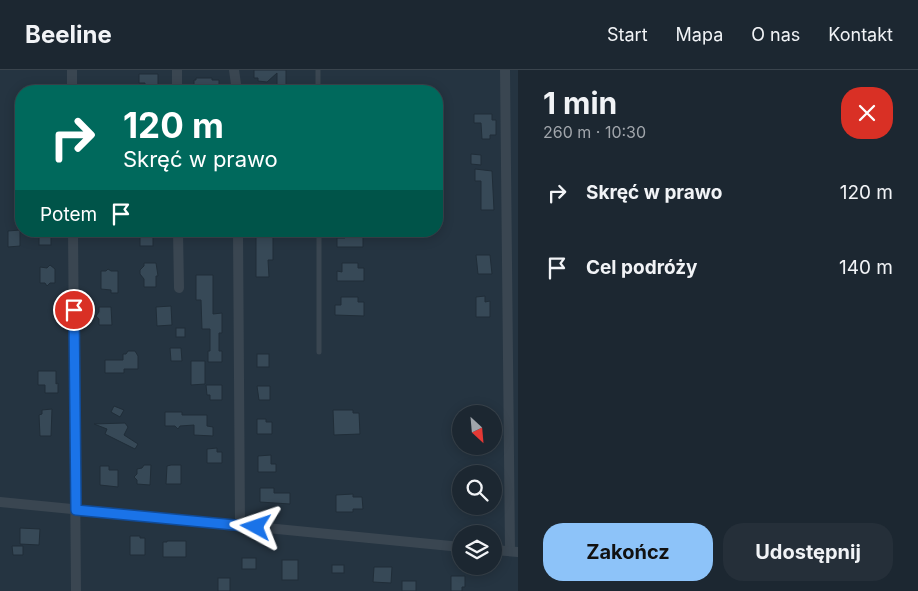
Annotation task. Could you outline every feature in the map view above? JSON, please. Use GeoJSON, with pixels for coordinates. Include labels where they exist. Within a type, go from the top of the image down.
{"type":"FeatureCollection","features":[{"type":"Feature","properties":{"kind":"street"},"geometry":{"type":"LineString","coordinates":[[72,70],[72,85]]}},
{"type":"Feature","properties":{"kind":"street"},"geometry":{"type":"LineString","coordinates":[[177,70],[177,85]]}},
{"type":"Feature","properties":{"kind":"street"},"geometry":{"type":"LineString","coordinates":[[234,70],[236,85]]}},
{"type":"Feature","properties":{"kind":"street"},"geometry":{"type":"LineString","coordinates":[[505,70],[514,463],[514,552]]}},
{"type":"Feature","properties":{"kind":"street"},"geometry":{"type":"LineString","coordinates":[[73,237],[76,591]]}},
{"type":"Feature","properties":{"kind":"street"},"geometry":{"type":"LineString","coordinates":[[178,237],[179,288]]}},
{"type":"Feature","properties":{"kind":"street"},"geometry":{"type":"LineString","coordinates":[[238,237],[240,526]]}},
{"type":"Feature","properties":{"kind":"street"},"geometry":{"type":"LineString","coordinates":[[0,502],[452,546]]}},
{"type":"Feature","properties":{"kind":"lane"},"geometry":{"type":"LineString","coordinates":[[318,70],[318,85]]}},
{"type":"Feature","properties":{"kind":"lane"},"geometry":{"type":"LineString","coordinates":[[319,237],[320,352]]}},
{"type":"Feature","properties":{"kind":"building"},"geometry":{"type":"Polygon","coordinates":[[[254,70],[286,70],[286,85],[277,85],[277,73],[267,82],[258,81],[258,78],[254,78],[254,70]]]}},
{"type":"Feature","properties":{"kind":"building"},"geometry":{"type":"Polygon","coordinates":[[[139,74],[158,74],[158,85],[139,83],[139,74]]]}},
{"type":"Feature","properties":{"kind":"building"},"geometry":{"type":"Polygon","coordinates":[[[196,78],[212,78],[212,80],[219,80],[219,85],[194,85],[194,80],[196,78]]]}},
{"type":"Feature","properties":{"kind":"building"},"geometry":{"type":"Polygon","coordinates":[[[474,114],[492,114],[492,120],[496,120],[496,135],[490,135],[490,139],[482,139],[481,123],[474,123],[474,114]]]}},
{"type":"Feature","properties":{"kind":"building"},"geometry":{"type":"Polygon","coordinates":[[[471,154],[481,155],[481,165],[471,164],[471,154]]]}},
{"type":"Feature","properties":{"kind":"building"},"geometry":{"type":"Polygon","coordinates":[[[475,169],[492,171],[494,210],[481,210],[481,181],[475,181],[475,169]]]}},
{"type":"Feature","properties":{"kind":"building"},"geometry":{"type":"Polygon","coordinates":[[[15,230],[15,237],[20,237],[20,246],[8,247],[8,231],[15,230]]]}},
{"type":"Feature","properties":{"kind":"building"},"geometry":{"type":"Polygon","coordinates":[[[39,237],[51,237],[51,245],[39,245],[39,237]]]}},
{"type":"Feature","properties":{"kind":"building"},"geometry":{"type":"Polygon","coordinates":[[[140,237],[153,237],[153,246],[140,246],[140,237]]]}},
{"type":"Feature","properties":{"kind":"building"},"geometry":{"type":"Polygon","coordinates":[[[256,237],[273,237],[273,260],[268,260],[269,277],[256,277],[256,237]]]}},
{"type":"Feature","properties":{"kind":"building"},"geometry":{"type":"Polygon","coordinates":[[[363,237],[363,247],[337,247],[337,238],[363,237]]]}},
{"type":"Feature","properties":{"kind":"building"},"geometry":{"type":"Polygon","coordinates":[[[476,255],[490,255],[492,274],[478,274],[476,255]]]}},
{"type":"Feature","properties":{"kind":"building"},"geometry":{"type":"Polygon","coordinates":[[[144,263],[156,263],[158,276],[156,276],[156,287],[144,287],[144,279],[140,274],[140,270],[144,263]]]}},
{"type":"Feature","properties":{"kind":"building"},"geometry":{"type":"Polygon","coordinates":[[[342,263],[358,263],[358,268],[364,268],[364,281],[337,281],[337,271],[342,272],[342,263]]]}},
{"type":"Feature","properties":{"kind":"building"},"geometry":{"type":"Polygon","coordinates":[[[50,265],[55,269],[55,283],[50,283],[47,286],[45,283],[40,283],[40,267],[47,268],[50,265]]]}},
{"type":"Feature","properties":{"kind":"building"},"geometry":{"type":"Polygon","coordinates":[[[108,269],[118,271],[118,293],[111,293],[111,290],[101,289],[101,271],[108,269]]]}},
{"type":"Feature","properties":{"kind":"building"},"geometry":{"type":"Polygon","coordinates":[[[196,275],[213,275],[213,314],[222,313],[222,333],[219,333],[219,351],[222,351],[222,362],[208,362],[210,329],[202,329],[201,300],[196,300],[196,275]]]}},
{"type":"Feature","properties":{"kind":"building"},"geometry":{"type":"Polygon","coordinates":[[[485,296],[485,302],[490,301],[490,317],[476,317],[476,297],[485,296]]]}},
{"type":"Feature","properties":{"kind":"building"},"geometry":{"type":"Polygon","coordinates":[[[341,297],[358,297],[358,302],[364,302],[364,316],[335,315],[335,305],[341,305],[341,297]]]}},
{"type":"Feature","properties":{"kind":"building"},"geometry":{"type":"Polygon","coordinates":[[[171,306],[172,325],[157,326],[156,307],[171,306]]]}},
{"type":"Feature","properties":{"kind":"building"},"geometry":{"type":"Polygon","coordinates":[[[99,307],[111,307],[112,325],[99,325],[99,319],[96,316],[99,312],[99,307]]]}},
{"type":"Feature","properties":{"kind":"building"},"geometry":{"type":"Polygon","coordinates":[[[176,328],[185,328],[185,337],[176,337],[176,328]]]}},
{"type":"Feature","properties":{"kind":"building"},"geometry":{"type":"Polygon","coordinates":[[[170,348],[181,348],[182,361],[171,361],[170,348]]]}},
{"type":"Feature","properties":{"kind":"building"},"geometry":{"type":"Polygon","coordinates":[[[128,351],[135,351],[138,356],[138,369],[124,369],[124,373],[105,373],[105,360],[123,360],[123,354],[126,354],[128,351]]]}},
{"type":"Feature","properties":{"kind":"building"},"geometry":{"type":"Polygon","coordinates":[[[257,354],[269,354],[269,367],[257,367],[257,354]]]}},
{"type":"Feature","properties":{"kind":"building"},"geometry":{"type":"Polygon","coordinates":[[[191,361],[205,361],[205,384],[191,385],[191,361]]]}},
{"type":"Feature","properties":{"kind":"building"},"geometry":{"type":"Polygon","coordinates":[[[38,371],[56,371],[58,393],[45,393],[45,385],[38,385],[38,371]]]}},
{"type":"Feature","properties":{"kind":"building"},"geometry":{"type":"Polygon","coordinates":[[[206,385],[222,385],[222,400],[210,400],[210,395],[207,395],[206,385]]]}},
{"type":"Feature","properties":{"kind":"building"},"geometry":{"type":"Polygon","coordinates":[[[257,386],[270,386],[270,400],[259,400],[257,386]]]}},
{"type":"Feature","properties":{"kind":"building"},"geometry":{"type":"Polygon","coordinates":[[[114,406],[124,410],[120,417],[111,412],[114,406]]]}},
{"type":"Feature","properties":{"kind":"building"},"geometry":{"type":"Polygon","coordinates":[[[52,409],[51,436],[40,436],[39,415],[42,414],[42,410],[52,409]]]}},
{"type":"Feature","properties":{"kind":"building"},"geometry":{"type":"Polygon","coordinates":[[[333,410],[353,410],[353,413],[359,413],[360,434],[334,435],[333,410]]]}},
{"type":"Feature","properties":{"kind":"building"},"geometry":{"type":"Polygon","coordinates":[[[165,412],[182,412],[182,415],[207,415],[207,426],[213,427],[213,436],[194,435],[194,425],[180,426],[178,429],[175,426],[165,426],[165,412]]]}},
{"type":"Feature","properties":{"kind":"building"},"geometry":{"type":"Polygon","coordinates":[[[257,419],[266,419],[266,422],[272,422],[272,434],[257,434],[257,419]]]}},
{"type":"Feature","properties":{"kind":"building"},"geometry":{"type":"Polygon","coordinates":[[[125,423],[128,427],[124,435],[138,444],[135,449],[105,434],[107,429],[94,424],[125,423]]]}},
{"type":"Feature","properties":{"kind":"building"},"geometry":{"type":"Polygon","coordinates":[[[217,448],[217,452],[222,452],[222,463],[207,463],[207,449],[217,448]]]}},
{"type":"Feature","properties":{"kind":"building"},"geometry":{"type":"Polygon","coordinates":[[[271,455],[271,464],[276,464],[276,472],[258,472],[258,456],[271,455]]]}},
{"type":"Feature","properties":{"kind":"building"},"geometry":{"type":"Polygon","coordinates":[[[144,465],[151,465],[150,485],[137,484],[137,480],[134,477],[137,474],[137,469],[142,468],[144,465]]]}},
{"type":"Feature","properties":{"kind":"building"},"geometry":{"type":"Polygon","coordinates":[[[181,465],[181,484],[166,484],[167,466],[181,465]]]}},
{"type":"Feature","properties":{"kind":"building"},"geometry":{"type":"Polygon","coordinates":[[[100,466],[109,466],[109,470],[118,470],[118,487],[100,485],[100,466]]]}},
{"type":"Feature","properties":{"kind":"building"},"geometry":{"type":"Polygon","coordinates":[[[260,488],[274,488],[274,493],[290,493],[290,504],[260,502],[260,488]]]}},
{"type":"Feature","properties":{"kind":"building"},"geometry":{"type":"Polygon","coordinates":[[[353,494],[353,497],[362,497],[363,509],[353,509],[353,512],[336,512],[336,495],[353,494]]]}},
{"type":"Feature","properties":{"kind":"building"},"geometry":{"type":"Polygon","coordinates":[[[20,528],[40,529],[39,545],[20,544],[20,528]]]}},
{"type":"Feature","properties":{"kind":"building"},"geometry":{"type":"Polygon","coordinates":[[[130,536],[145,538],[145,555],[130,555],[130,536]]]}},
{"type":"Feature","properties":{"kind":"building"},"geometry":{"type":"Polygon","coordinates":[[[186,541],[186,557],[163,557],[163,542],[186,541]]]}},
{"type":"Feature","properties":{"kind":"building"},"geometry":{"type":"Polygon","coordinates":[[[12,546],[23,546],[23,555],[13,555],[12,546]]]}},
{"type":"Feature","properties":{"kind":"building"},"geometry":{"type":"Polygon","coordinates":[[[242,558],[256,558],[256,569],[242,569],[242,558]]]}},
{"type":"Feature","properties":{"kind":"building"},"geometry":{"type":"Polygon","coordinates":[[[282,560],[298,560],[298,580],[282,580],[282,560]]]}},
{"type":"Feature","properties":{"kind":"building"},"geometry":{"type":"Polygon","coordinates":[[[332,565],[344,565],[344,573],[332,573],[332,565]]]}},
{"type":"Feature","properties":{"kind":"building"},"geometry":{"type":"Polygon","coordinates":[[[374,567],[392,567],[391,583],[373,582],[374,567]]]}},
{"type":"Feature","properties":{"kind":"building"},"geometry":{"type":"Polygon","coordinates":[[[451,576],[465,576],[465,587],[462,587],[462,591],[451,591],[451,576]]]}},
{"type":"Feature","properties":{"kind":"building"},"geometry":{"type":"Polygon","coordinates":[[[218,578],[230,578],[230,591],[218,591],[218,578]]]}},
{"type":"Feature","properties":{"kind":"building"},"geometry":{"type":"Polygon","coordinates":[[[402,581],[416,581],[416,591],[402,591],[402,581]]]}},
{"type":"Feature","properties":{"kind":"route"},"geometry":{"type":"LineString","coordinates":[[74,310],[76,510],[256,527]]}}]}
